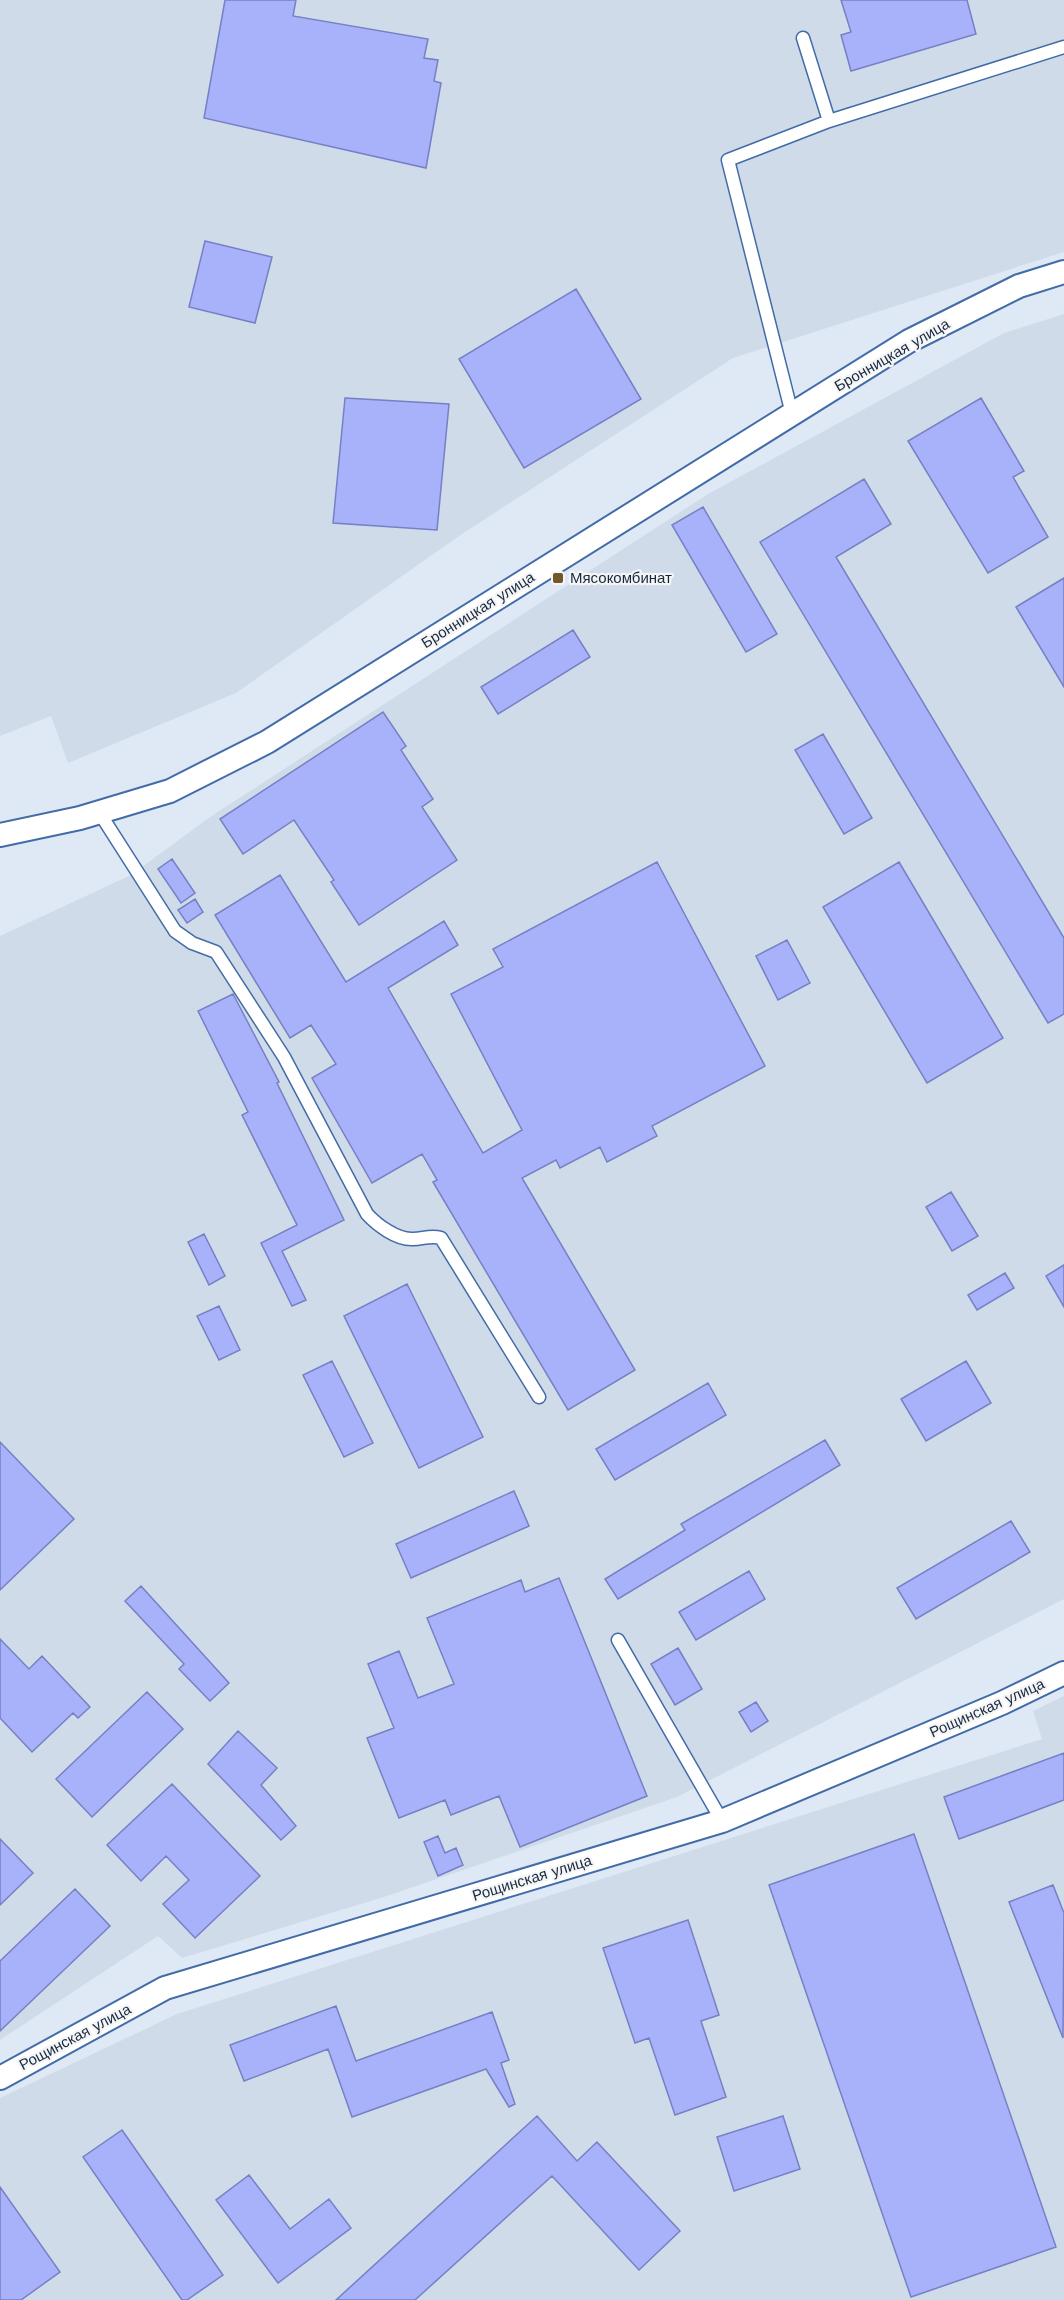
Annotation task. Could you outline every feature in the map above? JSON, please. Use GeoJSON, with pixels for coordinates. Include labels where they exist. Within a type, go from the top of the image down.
{"type":"FeatureCollection","features":[{"type":"Feature","properties":{"kind":"street","name":"Бронницкая улица"},"geometry":{"type":"LineString","coordinates":[[0,835],[99,812],[170,791],[267,742],[909,341],[1019,286],[1064,272]]}},
{"type":"Feature","properties":{"kind":"street","name":"Рощинская улица"},"geometry":{"type":"LineString","coordinates":[[0,2078],[165,1989],[722,1821],[1002,1703],[1064,1672]]}},
{"type":"Feature","properties":{"kind":"lane"},"geometry":{"type":"LineString","coordinates":[[803,38],[829,122]]}},
{"type":"Feature","properties":{"kind":"lane"},"geometry":{"type":"LineString","coordinates":[[792,414],[728,160],[829,122],[1064,47]]}},
{"type":"Feature","properties":{"kind":"lane"},"geometry":{"type":"LineString","coordinates":[[99,812],[175,930],[192,943],[216,952],[285,1057],[367,1214],[376,1224],[411,1239],[428,1235],[441,1238],[539,1398]]}},
{"type":"Feature","properties":{"kind":"lane"},"geometry":{"type":"LineString","coordinates":[[618,1640],[722,1821]]}},
{"type":"Feature","properties":{"kind":"shaded area"},"geometry":{"type":"Polygon","coordinates":[[[0,0],[1064,0],[1064,252],[733,358],[459,536],[236,693],[68,763],[51,716],[0,736],[0,0]]]}},
{"type":"Feature","properties":{"kind":"shaded area"},"geometry":{"type":"Polygon","coordinates":[[[1064,314],[1064,1599],[677,1797],[384,1897],[182,1958],[158,1936],[0,2040],[0,936],[131,875],[210,817],[708,494],[1004,333],[1064,314]]]}},
{"type":"Feature","properties":{"kind":"shaded area"},"geometry":{"type":"Polygon","coordinates":[[[1064,1696],[1064,2300],[0,2300],[0,2098],[177,2014],[1042,1739],[1033,1711],[1064,1696]]]}},
{"type":"Feature","properties":{"kind":"building"},"geometry":{"type":"Polygon","coordinates":[[[225,0],[296,0],[293,16],[428,39],[424,58],[438,60],[434,81],[441,83],[426,168],[204,118],[225,0]]]}},
{"type":"Feature","properties":{"kind":"building"},"geometry":{"type":"Polygon","coordinates":[[[841,0],[967,0],[976,34],[851,71],[841,35],[851,32],[841,0]]]}},
{"type":"Feature","properties":{"kind":"building"},"geometry":{"type":"Polygon","coordinates":[[[205,241],[272,257],[255,323],[189,307],[205,241]]]}},
{"type":"Feature","properties":{"kind":"building"},"geometry":{"type":"Polygon","coordinates":[[[576,289],[641,399],[524,468],[459,359],[576,289]]]}},
{"type":"Feature","properties":{"kind":"building"},"geometry":{"type":"Polygon","coordinates":[[[345,398],[449,404],[437,530],[333,523],[345,398]]]}},
{"type":"Feature","properties":{"kind":"building"},"geometry":{"type":"Polygon","coordinates":[[[981,398],[1024,471],[1013,477],[1048,537],[988,573],[908,441],[981,398]]]}},
{"type":"Feature","properties":{"kind":"building"},"geometry":{"type":"Polygon","coordinates":[[[864,479],[891,524],[836,557],[1064,938],[1064,1014],[1048,1023],[760,542],[864,479]]]}},
{"type":"Feature","properties":{"kind":"building"},"geometry":{"type":"Polygon","coordinates":[[[703,507],[777,634],[746,652],[672,525],[703,507]]]}},
{"type":"Feature","properties":{"kind":"building"},"geometry":{"type":"Polygon","coordinates":[[[1064,578],[1064,687],[1016,607],[1064,578]]]}},
{"type":"Feature","properties":{"kind":"building"},"geometry":{"type":"Polygon","coordinates":[[[573,630],[590,657],[498,714],[481,687],[573,630]]]}},
{"type":"Feature","properties":{"kind":"building"},"geometry":{"type":"Polygon","coordinates":[[[383,712],[406,746],[401,750],[433,799],[422,807],[457,860],[359,925],[331,882],[334,880],[294,820],[243,854],[220,819],[383,712]]]}},
{"type":"Feature","properties":{"kind":"building"},"geometry":{"type":"Polygon","coordinates":[[[823,734],[872,818],[844,834],[795,750],[823,734]]]}},
{"type":"Feature","properties":{"kind":"building"},"geometry":{"type":"Polygon","coordinates":[[[172,859],[195,893],[181,903],[158,869],[172,859]]]}},
{"type":"Feature","properties":{"kind":"building"},"geometry":{"type":"Polygon","coordinates":[[[657,862],[765,1066],[652,1126],[657,1136],[607,1162],[600,1147],[560,1168],[556,1160],[522,1178],[635,1370],[568,1410],[433,1182],[437,1180],[422,1154],[372,1183],[312,1078],[336,1064],[311,1025],[290,1038],[215,915],[280,875],[346,982],[444,921],[458,945],[388,988],[483,1153],[522,1130],[451,994],[503,967],[493,949],[657,862]]]}},
{"type":"Feature","properties":{"kind":"building"},"geometry":{"type":"Polygon","coordinates":[[[899,862],[1003,1038],[927,1083],[823,907],[899,862]]]}},
{"type":"Feature","properties":{"kind":"building"},"geometry":{"type":"Polygon","coordinates":[[[195,899],[203,912],[187,923],[178,910],[195,899]]]}},
{"type":"Feature","properties":{"kind":"building"},"geometry":{"type":"Polygon","coordinates":[[[787,940],[810,983],[778,1000],[756,956],[787,940]]]}},
{"type":"Feature","properties":{"kind":"building"},"geometry":{"type":"Polygon","coordinates":[[[233,994],[279,1082],[277,1083],[344,1220],[282,1251],[306,1300],[292,1306],[261,1243],[297,1225],[242,1115],[248,1112],[198,1011],[233,994]]]}},
{"type":"Feature","properties":{"kind":"building"},"geometry":{"type":"Polygon","coordinates":[[[951,1192],[978,1236],[952,1251],[926,1207],[951,1192]]]}},
{"type":"Feature","properties":{"kind":"building"},"geometry":{"type":"Polygon","coordinates":[[[204,1234],[225,1276],[209,1285],[188,1242],[204,1234]]]}},
{"type":"Feature","properties":{"kind":"building"},"geometry":{"type":"Polygon","coordinates":[[[1064,1265],[1064,1307],[1046,1276],[1064,1265]]]}},
{"type":"Feature","properties":{"kind":"building"},"geometry":{"type":"Polygon","coordinates":[[[1005,1273],[1014,1288],[977,1310],[968,1295],[1005,1273]]]}},
{"type":"Feature","properties":{"kind":"building"},"geometry":{"type":"Polygon","coordinates":[[[407,1284],[483,1437],[419,1468],[344,1316],[407,1284]]]}},
{"type":"Feature","properties":{"kind":"building"},"geometry":{"type":"Polygon","coordinates":[[[219,1306],[240,1350],[219,1360],[197,1316],[219,1306]]]}},
{"type":"Feature","properties":{"kind":"building"},"geometry":{"type":"Polygon","coordinates":[[[332,1361],[373,1443],[344,1457],[303,1375],[332,1361]]]}},
{"type":"Feature","properties":{"kind":"building"},"geometry":{"type":"Polygon","coordinates":[[[966,1361],[991,1403],[926,1441],[901,1399],[966,1361]]]}},
{"type":"Feature","properties":{"kind":"building"},"geometry":{"type":"Polygon","coordinates":[[[708,1383],[726,1415],[615,1480],[596,1449],[708,1383]]]}},
{"type":"Feature","properties":{"kind":"building"},"geometry":{"type":"Polygon","coordinates":[[[825,1440],[840,1465],[618,1599],[605,1579],[685,1530],[681,1524],[825,1440]]]}},
{"type":"Feature","properties":{"kind":"building"},"geometry":{"type":"Polygon","coordinates":[[[0,1442],[74,1519],[0,1590],[0,1442]]]}},
{"type":"Feature","properties":{"kind":"building"},"geometry":{"type":"Polygon","coordinates":[[[514,1491],[529,1526],[411,1578],[396,1544],[514,1491]]]}},
{"type":"Feature","properties":{"kind":"building"},"geometry":{"type":"Polygon","coordinates":[[[1011,1521],[1030,1552],[916,1619],[897,1588],[1011,1521]]]}},
{"type":"Feature","properties":{"kind":"building"},"geometry":{"type":"Polygon","coordinates":[[[749,1571],[765,1599],[696,1640],[679,1612],[749,1571]]]}},
{"type":"Feature","properties":{"kind":"building"},"geometry":{"type":"Polygon","coordinates":[[[559,1578],[647,1796],[520,1847],[499,1796],[451,1815],[445,1800],[399,1818],[367,1738],[394,1728],[368,1664],[399,1651],[418,1698],[454,1684],[427,1618],[521,1580],[525,1592],[559,1578]]]}},
{"type":"Feature","properties":{"kind":"building"},"geometry":{"type":"Polygon","coordinates":[[[141,1586],[229,1683],[210,1701],[179,1669],[184,1664],[125,1601],[141,1586]]]}},
{"type":"Feature","properties":{"kind":"building"},"geometry":{"type":"Polygon","coordinates":[[[0,1639],[29,1669],[42,1656],[90,1707],[78,1718],[73,1713],[32,1752],[0,1718],[0,1639]]]}},
{"type":"Feature","properties":{"kind":"building"},"geometry":{"type":"Polygon","coordinates":[[[678,1648],[702,1689],[675,1705],[651,1664],[678,1648]]]}},
{"type":"Feature","properties":{"kind":"building"},"geometry":{"type":"Polygon","coordinates":[[[147,1692],[183,1729],[92,1817],[56,1779],[147,1692]]]}},
{"type":"Feature","properties":{"kind":"building"},"geometry":{"type":"Polygon","coordinates":[[[756,1702],[768,1721],[751,1732],[739,1712],[756,1702]]]}},
{"type":"Feature","properties":{"kind":"building"},"geometry":{"type":"Polygon","coordinates":[[[238,1731],[277,1768],[261,1785],[296,1826],[281,1840],[208,1764],[238,1731]]]}},
{"type":"Feature","properties":{"kind":"building"},"geometry":{"type":"Polygon","coordinates":[[[1064,1753],[1064,1800],[959,1839],[944,1797],[1064,1753]]]}},
{"type":"Feature","properties":{"kind":"building"},"geometry":{"type":"Polygon","coordinates":[[[172,1784],[260,1876],[195,1938],[163,1904],[189,1880],[166,1856],[141,1881],[107,1845],[172,1784]]]}},
{"type":"Feature","properties":{"kind":"building"},"geometry":{"type":"Polygon","coordinates":[[[914,1834],[1056,2247],[911,2297],[769,1885],[914,1834]]]}},
{"type":"Feature","properties":{"kind":"building"},"geometry":{"type":"Polygon","coordinates":[[[438,1836],[445,1853],[456,1848],[463,1865],[438,1876],[424,1842],[438,1836]]]}},
{"type":"Feature","properties":{"kind":"building"},"geometry":{"type":"Polygon","coordinates":[[[0,1839],[33,1873],[0,1905],[0,1839]]]}},
{"type":"Feature","properties":{"kind":"building"},"geometry":{"type":"Polygon","coordinates":[[[1053,1885],[1064,1913],[1063,2038],[1009,1902],[1053,1885]]]}},
{"type":"Feature","properties":{"kind":"building"},"geometry":{"type":"Polygon","coordinates":[[[75,1889],[110,1926],[0,2031],[0,1961],[75,1889]]]}},
{"type":"Feature","properties":{"kind":"building"},"geometry":{"type":"Polygon","coordinates":[[[688,1920],[719,2015],[701,2021],[726,2097],[675,2115],[649,2038],[635,2043],[603,1948],[688,1920]]]}},
{"type":"Feature","properties":{"kind":"building"},"geometry":{"type":"Polygon","coordinates":[[[336,2006],[356,2061],[492,2012],[509,2060],[501,2063],[515,2104],[509,2107],[486,2069],[352,2117],[328,2049],[244,2081],[230,2045],[336,2006]]]}},
{"type":"Feature","properties":{"kind":"building"},"geometry":{"type":"Polygon","coordinates":[[[537,2116],[577,2161],[597,2142],[680,2231],[639,2270],[552,2176],[415,2300],[336,2300],[537,2116]]]}},
{"type":"Feature","properties":{"kind":"building"},"geometry":{"type":"Polygon","coordinates":[[[783,2116],[800,2169],[734,2191],[717,2137],[783,2116]]]}},
{"type":"Feature","properties":{"kind":"building"},"geometry":{"type":"Polygon","coordinates":[[[122,2130],[223,2275],[187,2300],[182,2300],[83,2157],[122,2130]]]}},
{"type":"Feature","properties":{"kind":"building"},"geometry":{"type":"Polygon","coordinates":[[[249,2175],[290,2229],[329,2199],[351,2228],[278,2283],[216,2200],[249,2175]]]}},
{"type":"Feature","properties":{"kind":"building"},"geometry":{"type":"Polygon","coordinates":[[[0,2187],[60,2272],[21,2300],[0,2300],[0,2187]]]}},
{"type":"Feature","properties":{"kind":"place","name":"Мясокомбинат"},"geometry":{"type":"Point","coordinates":[558,578]}}]}
